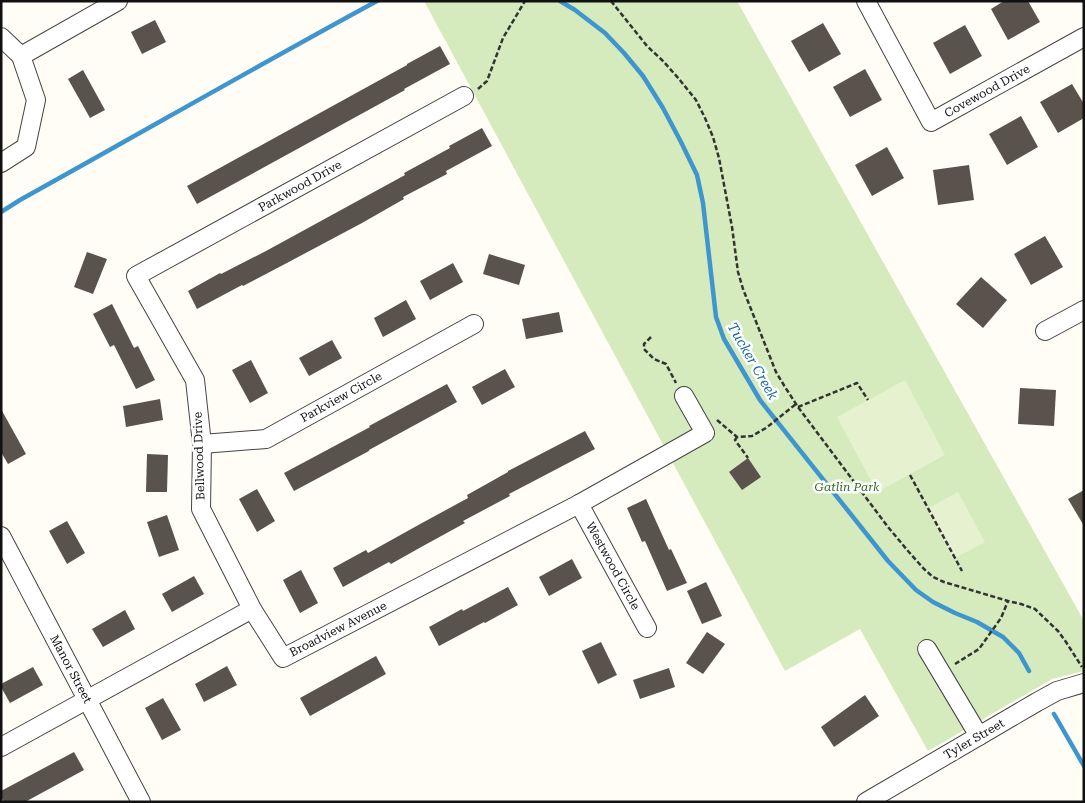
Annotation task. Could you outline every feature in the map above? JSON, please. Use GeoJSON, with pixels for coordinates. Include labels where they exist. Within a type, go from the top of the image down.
{"type":"FeatureCollection","features":[{"type":"Feature","properties":{"kind":"street"},"geometry":{"type":"LineString","coordinates":[[21,56],[118,1]]}},
{"type":"Feature","properties":{"kind":"street","name":"Covewood Drive"},"geometry":{"type":"LineString","coordinates":[[866,1],[931,122],[1084,37]]}},
{"type":"Feature","properties":{"kind":"street"},"geometry":{"type":"LineString","coordinates":[[1,37],[21,56],[36,100],[26,147],[1,163]]}},
{"type":"Feature","properties":{"kind":"street","name":"Parkwood Drive"},"geometry":{"type":"LineString","coordinates":[[136,276],[471,92]]}},
{"type":"Feature","properties":{"kind":"street","name":"Bellwood Drive"},"geometry":{"type":"LineString","coordinates":[[136,276],[195,380],[202,444],[201,509],[252,609]]}},
{"type":"Feature","properties":{"kind":"street"},"geometry":{"type":"LineString","coordinates":[[1045,331],[1084,310]]}},
{"type":"Feature","properties":{"kind":"street","name":"Parkview Circle"},"geometry":{"type":"LineString","coordinates":[[202,444],[266,439],[474,324]]}},
{"type":"Feature","properties":{"kind":"street","name":"Broadview Avenue"},"geometry":{"type":"LineString","coordinates":[[252,609],[283,658],[579,504],[705,433],[680,390]]}},
{"type":"Feature","properties":{"kind":"street","name":"Westwood Circle"},"geometry":{"type":"LineString","coordinates":[[579,504],[647,628]]}},
{"type":"Feature","properties":{"kind":"street","name":"Manor Street"},"geometry":{"type":"LineString","coordinates":[[1,536],[141,802]]}},
{"type":"Feature","properties":{"kind":"street"},"geometry":{"type":"LineString","coordinates":[[1,747],[252,609]]}},
{"type":"Feature","properties":{"kind":"street"},"geometry":{"type":"LineString","coordinates":[[927,649],[979,736]]}},
{"type":"Feature","properties":{"kind":"street","name":"Tyler Street"},"geometry":{"type":"LineString","coordinates":[[866,802],[1083,675]]}},
{"type":"Feature","properties":{"kind":"path"},"geometry":{"type":"LineString","coordinates":[[471,92],[487,81],[503,38],[525,1]]}},
{"type":"Feature","properties":{"kind":"path"},"geometry":{"type":"LineString","coordinates":[[611,1],[647,46],[680,79],[696,100],[705,118],[719,158],[738,272],[743,288],[776,372],[797,405],[888,527],[924,569],[933,577],[944,582],[1035,609],[1058,631],[1066,642],[1083,675]]}},
{"type":"Feature","properties":{"kind":"path"},"geometry":{"type":"LineString","coordinates":[[650,337],[644,344],[644,349],[654,359],[666,364],[680,390]]}},
{"type":"Feature","properties":{"kind":"path"},"geometry":{"type":"LineString","coordinates":[[748,458],[735,440],[737,436],[752,436],[797,405],[857,384],[868,400]]}},
{"type":"Feature","properties":{"kind":"path"},"geometry":{"type":"LineString","coordinates":[[910,475],[962,570]]}},
{"type":"Feature","properties":{"kind":"path"},"geometry":{"type":"LineString","coordinates":[[961,661],[979,649],[984,643],[1008,601]]}},
{"type":"Feature","properties":{"kind":"green space","name":"Gatlin Park"},"geometry":{"type":"Polygon","coordinates":[[[424,1],[737,1],[1084,621],[1084,671],[1052,679],[928,751],[860,629],[785,671],[424,1]]]}},
{"type":"Feature","properties":{"kind":"green space"},"geometry":{"type":"Polygon","coordinates":[[[905,380],[945,455],[877,492],[837,417],[905,380]]]}},
{"type":"Feature","properties":{"kind":"green space"},"geometry":{"type":"Polygon","coordinates":[[[958,492],[985,542],[953,559],[927,509],[958,492]]]}},
{"type":"Feature","properties":{"kind":"building"},"geometry":{"type":"Polygon","coordinates":[[[1004,1],[1028,1],[1040,22],[1008,40],[991,9],[1004,1]]]}},
{"type":"Feature","properties":{"kind":"building"},"geometry":{"type":"Polygon","coordinates":[[[155,20],[166,42],[142,54],[131,32],[155,20]]]}},
{"type":"Feature","properties":{"kind":"building"},"geometry":{"type":"Polygon","coordinates":[[[823,23],[841,54],[809,72],[791,41],[823,23]]]}},
{"type":"Feature","properties":{"kind":"building"},"geometry":{"type":"Polygon","coordinates":[[[965,25],[982,56],[950,74],[933,43],[965,25]]]}},
{"type":"Feature","properties":{"kind":"building"},"geometry":{"type":"Polygon","coordinates":[[[440,46],[450,64],[197,204],[187,186],[440,46]]]}},
{"type":"Feature","properties":{"kind":"building"},"geometry":{"type":"Polygon","coordinates":[[[865,69],[882,100],[850,117],[833,87],[865,69]]]}},
{"type":"Feature","properties":{"kind":"building"},"geometry":{"type":"Polygon","coordinates":[[[83,70],[105,110],[90,118],[68,79],[83,70]]]}},
{"type":"Feature","properties":{"kind":"building"},"geometry":{"type":"Polygon","coordinates":[[[1072,84],[1084,104],[1084,118],[1058,133],[1040,102],[1072,84]]]}},
{"type":"Feature","properties":{"kind":"building"},"geometry":{"type":"Polygon","coordinates":[[[1021,116],[1038,147],[1007,165],[989,134],[1021,116]]]}},
{"type":"Feature","properties":{"kind":"building"},"geometry":{"type":"Polygon","coordinates":[[[482,128],[492,146],[446,171],[447,174],[403,197],[404,199],[362,223],[197,309],[188,291],[405,175],[404,173],[482,128]]]}},
{"type":"Feature","properties":{"kind":"building"},"geometry":{"type":"Polygon","coordinates":[[[887,147],[904,178],[872,196],[855,165],[887,147]]]}},
{"type":"Feature","properties":{"kind":"building"},"geometry":{"type":"Polygon","coordinates":[[[969,165],[974,200],[938,205],[933,170],[969,165]]]}},
{"type":"Feature","properties":{"kind":"building"},"geometry":{"type":"Polygon","coordinates":[[[1045,236],[1063,267],[1031,285],[1014,254],[1045,236]]]}},
{"type":"Feature","properties":{"kind":"building"},"geometry":{"type":"Polygon","coordinates":[[[87,252],[107,259],[93,294],[74,287],[87,252]]]}},
{"type":"Feature","properties":{"kind":"building"},"geometry":{"type":"Polygon","coordinates":[[[489,254],[525,265],[519,285],[483,274],[489,254]]]}},
{"type":"Feature","properties":{"kind":"building"},"geometry":{"type":"Polygon","coordinates":[[[453,263],[463,282],[430,300],[420,281],[453,263]]]}},
{"type":"Feature","properties":{"kind":"building"},"geometry":{"type":"Polygon","coordinates":[[[981,277],[1007,300],[983,328],[956,304],[981,277]]]}},
{"type":"Feature","properties":{"kind":"building"},"geometry":{"type":"Polygon","coordinates":[[[406,300],[416,319],[383,337],[374,318],[406,300]]]}},
{"type":"Feature","properties":{"kind":"building"},"geometry":{"type":"Polygon","coordinates":[[[112,304],[134,348],[138,346],[155,380],[136,389],[114,345],[110,347],[93,314],[112,304]]]}},
{"type":"Feature","properties":{"kind":"building"},"geometry":{"type":"Polygon","coordinates":[[[559,312],[563,332],[526,339],[522,319],[559,312]]]}},
{"type":"Feature","properties":{"kind":"building"},"geometry":{"type":"Polygon","coordinates":[[[332,340],[342,358],[309,376],[299,358],[332,340]]]}},
{"type":"Feature","properties":{"kind":"building"},"geometry":{"type":"Polygon","coordinates":[[[251,360],[268,393],[250,403],[232,370],[251,360]]]}},
{"type":"Feature","properties":{"kind":"building"},"geometry":{"type":"Polygon","coordinates":[[[505,369],[515,387],[482,405],[472,387],[505,369]]]}},
{"type":"Feature","properties":{"kind":"building"},"geometry":{"type":"Polygon","coordinates":[[[447,384],[457,402],[294,491],[284,473],[447,384]]]}},
{"type":"Feature","properties":{"kind":"building"},"geometry":{"type":"Polygon","coordinates":[[[1020,388],[1056,390],[1054,426],[1018,424],[1020,388]]]}},
{"type":"Feature","properties":{"kind":"building"},"geometry":{"type":"Polygon","coordinates":[[[160,399],[163,420],[126,427],[123,406],[160,399]]]}},
{"type":"Feature","properties":{"kind":"building"},"geometry":{"type":"Polygon","coordinates":[[[1,409],[26,454],[8,464],[1,452],[1,409]]]}},
{"type":"Feature","properties":{"kind":"building"},"geometry":{"type":"Polygon","coordinates":[[[585,431],[595,449],[509,494],[510,496],[463,521],[465,523],[391,564],[389,562],[343,587],[333,568],[366,550],[368,553],[468,498],[467,495],[508,471],[585,431]]]}},
{"type":"Feature","properties":{"kind":"building"},"geometry":{"type":"Polygon","coordinates":[[[147,454],[168,455],[167,492],[146,492],[147,454]]]}},
{"type":"Feature","properties":{"kind":"building"},"geometry":{"type":"Polygon","coordinates":[[[748,458],[761,477],[742,490],[729,472],[748,458]]]}},
{"type":"Feature","properties":{"kind":"building"},"geometry":{"type":"Polygon","coordinates":[[[257,489],[275,521],[257,532],[239,499],[257,489]]]}},
{"type":"Feature","properties":{"kind":"building"},"geometry":{"type":"Polygon","coordinates":[[[1084,490],[1084,526],[1068,499],[1084,490]]]}},
{"type":"Feature","properties":{"kind":"building"},"geometry":{"type":"Polygon","coordinates":[[[646,499],[669,550],[671,549],[687,583],[667,591],[645,541],[642,542],[627,508],[646,499]]]}},
{"type":"Feature","properties":{"kind":"building"},"geometry":{"type":"Polygon","coordinates":[[[167,515],[179,550],[159,557],[147,522],[167,515]]]}},
{"type":"Feature","properties":{"kind":"building"},"geometry":{"type":"Polygon","coordinates":[[[67,521],[85,553],[67,564],[49,531],[67,521]]]}},
{"type":"Feature","properties":{"kind":"building"},"geometry":{"type":"Polygon","coordinates":[[[572,559],[582,578],[549,596],[539,577],[572,559]]]}},
{"type":"Feature","properties":{"kind":"building"},"geometry":{"type":"Polygon","coordinates":[[[301,570],[318,603],[300,613],[283,580],[301,570]]]}},
{"type":"Feature","properties":{"kind":"building"},"geometry":{"type":"Polygon","coordinates":[[[194,576],[204,594],[172,612],[162,594],[194,576]]]}},
{"type":"Feature","properties":{"kind":"building"},"geometry":{"type":"Polygon","coordinates":[[[706,582],[722,616],[702,624],[687,591],[706,582]]]}},
{"type":"Feature","properties":{"kind":"building"},"geometry":{"type":"Polygon","coordinates":[[[508,587],[518,605],[439,646],[429,627],[508,587]]]}},
{"type":"Feature","properties":{"kind":"building"},"geometry":{"type":"Polygon","coordinates":[[[125,610],[135,629],[103,647],[92,629],[125,610]]]}},
{"type":"Feature","properties":{"kind":"building"},"geometry":{"type":"Polygon","coordinates":[[[707,632],[725,644],[703,674],[686,663],[707,632]]]}},
{"type":"Feature","properties":{"kind":"building"},"geometry":{"type":"Polygon","coordinates":[[[601,642],[617,675],[598,684],[582,651],[601,642]]]}},
{"type":"Feature","properties":{"kind":"building"},"geometry":{"type":"Polygon","coordinates":[[[376,656],[386,674],[310,716],[300,698],[376,656]]]}},
{"type":"Feature","properties":{"kind":"building"},"geometry":{"type":"Polygon","coordinates":[[[227,666],[237,685],[204,702],[195,684],[227,666]]]}},
{"type":"Feature","properties":{"kind":"building"},"geometry":{"type":"Polygon","coordinates":[[[33,667],[43,685],[10,703],[1,684],[33,667]]]}},
{"type":"Feature","properties":{"kind":"building"},"geometry":{"type":"Polygon","coordinates":[[[669,668],[675,687],[640,699],[633,680],[669,668]]]}},
{"type":"Feature","properties":{"kind":"building"},"geometry":{"type":"Polygon","coordinates":[[[865,695],[879,716],[834,747],[821,727],[865,695]]]}},
{"type":"Feature","properties":{"kind":"building"},"geometry":{"type":"Polygon","coordinates":[[[163,698],[181,730],[162,740],[145,708],[163,698]]]}},
{"type":"Feature","properties":{"kind":"building"},"geometry":{"type":"Polygon","coordinates":[[[74,752],[84,770],[25,802],[4,802],[1,797],[1,791],[74,752]]]}},
{"type":"Feature","properties":{"kind":"waterway"},"geometry":{"type":"LineString","coordinates":[[1,212],[377,1]]}},
{"type":"Feature","properties":{"kind":"waterway","name":"Tucker Creek"},"geometry":{"type":"LineString","coordinates":[[560,1],[605,33],[624,53],[643,76],[681,142],[697,175],[703,203],[716,317],[724,339],[760,400],[888,561],[916,590],[933,602],[977,622],[1003,637],[1019,653],[1029,671]]}},
{"type":"Feature","properties":{"kind":"waterway","name":"Tucker Creek"},"geometry":{"type":"LineString","coordinates":[[1054,714],[1084,766]]}}]}
